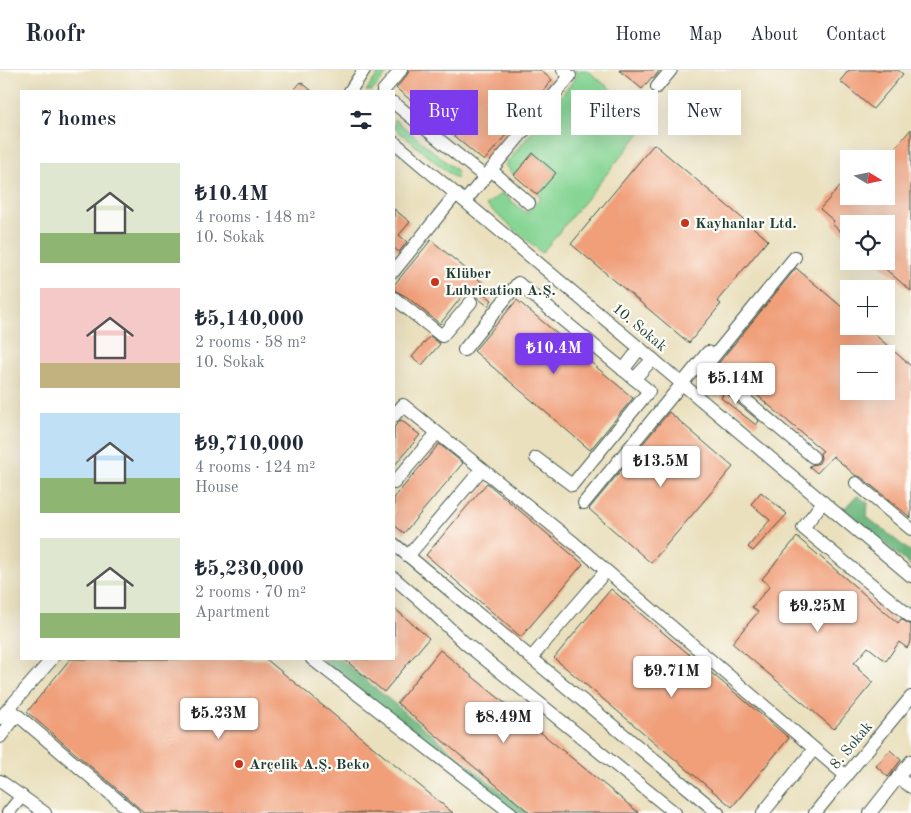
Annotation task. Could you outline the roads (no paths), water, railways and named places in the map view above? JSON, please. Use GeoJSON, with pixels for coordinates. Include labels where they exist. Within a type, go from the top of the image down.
{"type":"FeatureCollection","features":[{"type":"Feature","properties":{"kind":"street"},"geometry":{"type":"LineString","coordinates":[[351,90],[364,70]]}},
{"type":"Feature","properties":{"kind":"street"},"geometry":{"type":"LineString","coordinates":[[384,90],[401,70]]}},
{"type":"Feature","properties":{"kind":"street"},"geometry":{"type":"LineString","coordinates":[[395,270],[460,197],[488,174],[570,76],[563,70]]}},
{"type":"Feature","properties":{"kind":"street"},"geometry":{"type":"LineString","coordinates":[[658,87],[671,70]]}},
{"type":"Feature","properties":{"kind":"street"},"geometry":{"type":"LineString","coordinates":[[395,104],[529,203]]}},
{"type":"Feature","properties":{"kind":"street","name":"10. Sokak"},"geometry":{"type":"LineString","coordinates":[[395,143],[911,576]]}},
{"type":"Feature","properties":{"kind":"street"},"geometry":{"type":"LineString","coordinates":[[795,257],[706,366],[813,457]]}},
{"type":"Feature","properties":{"kind":"street"},"geometry":{"type":"LineString","coordinates":[[464,350],[518,283],[649,391],[572,485],[536,458]]}},
{"type":"Feature","properties":{"kind":"street"},"geometry":{"type":"LineString","coordinates":[[395,299],[442,336],[470,302]]}},
{"type":"Feature","properties":{"kind":"street"},"geometry":{"type":"LineString","coordinates":[[584,503],[710,350],[721,341],[727,340]]}},
{"type":"Feature","properties":{"kind":"street"},"geometry":{"type":"LineString","coordinates":[[623,370],[640,348]]}},
{"type":"Feature","properties":{"kind":"street"},"geometry":{"type":"LineString","coordinates":[[634,379],[653,359]]}},
{"type":"Feature","properties":{"kind":"street"},"geometry":{"type":"LineString","coordinates":[[395,415],[403,405],[482,468],[846,776]]}},
{"type":"Feature","properties":{"kind":"street"},"geometry":{"type":"LineString","coordinates":[[395,482],[437,432]]}},
{"type":"Feature","properties":{"kind":"street"},"geometry":{"type":"LineString","coordinates":[[408,556],[482,468]]}},
{"type":"Feature","properties":{"kind":"street"},"geometry":{"type":"LineString","coordinates":[[856,483],[911,529]]}},
{"type":"Feature","properties":{"kind":"street"},"geometry":{"type":"LineString","coordinates":[[823,502],[802,528],[911,617]]}},
{"type":"Feature","properties":{"kind":"street"},"geometry":{"type":"LineString","coordinates":[[395,545],[718,813]]}},
{"type":"Feature","properties":{"kind":"street"},"geometry":{"type":"LineString","coordinates":[[531,658],[606,571]]}},
{"type":"Feature","properties":{"kind":"street"},"geometry":{"type":"LineString","coordinates":[[395,579],[465,643],[675,813]]}},
{"type":"Feature","properties":{"kind":"street"},"geometry":{"type":"LineString","coordinates":[[0,738],[13,712],[51,660]]}},
{"type":"Feature","properties":{"kind":"street"},"geometry":{"type":"LineString","coordinates":[[313,660],[511,813]]}},
{"type":"Feature","properties":{"kind":"street","name":"8. Sokak"},"geometry":{"type":"LineString","coordinates":[[815,813],[911,697]]}},
{"type":"Feature","properties":{"kind":"street"},"geometry":{"type":"LineString","coordinates":[[0,718],[13,712]]}},
{"type":"Feature","properties":{"kind":"street"},"geometry":{"type":"LineString","coordinates":[[13,712],[132,813]]}},
{"type":"Feature","properties":{"kind":"street"},"geometry":{"type":"LineString","coordinates":[[763,813],[814,749]]}},
{"type":"Feature","properties":{"kind":"street"},"geometry":{"type":"LineString","coordinates":[[870,813],[911,761]]}},
{"type":"Feature","properties":{"kind":"street"},"geometry":{"type":"LineString","coordinates":[[898,777],[911,787]]}},
{"type":"Feature","properties":{"kind":"street"},"geometry":{"type":"LineString","coordinates":[[0,780],[45,813]]}},
{"type":"Feature","properties":{"kind":"street"},"geometry":{"type":"LineString","coordinates":[[8,813],[22,796]]}},
{"type":"Feature","properties":{"kind":"place","name":"Kayhanlar Ltd."},"geometry":{"type":"Point","coordinates":[685,223]}},
{"type":"Feature","properties":{"kind":"place","name":"Klüber Lubrication A.Ş."},"geometry":{"type":"Point","coordinates":[435,282]}},
{"type":"Feature","properties":{"kind":"place","name":"Arçelik A.Ş. Beko"},"geometry":{"type":"Point","coordinates":[239,764]}}]}
